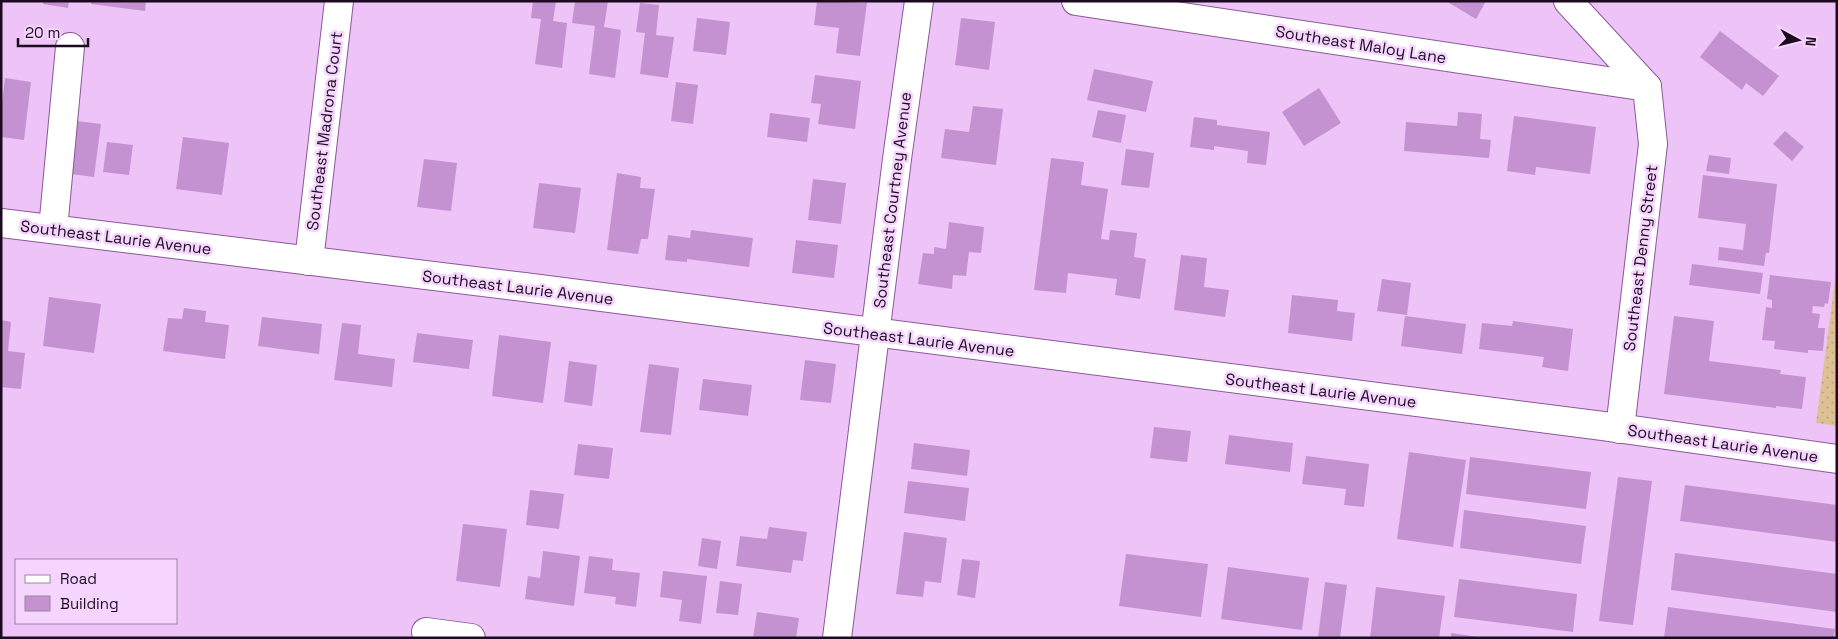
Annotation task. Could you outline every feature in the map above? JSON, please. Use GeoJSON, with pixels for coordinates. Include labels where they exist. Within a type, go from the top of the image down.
{"type":"FeatureCollection","features":[{"type":"Feature","properties":{"kind":"street","name":"Southeast Madrona Court"},"geometry":{"type":"LineString","coordinates":[[309,261],[339,1]]}},
{"type":"Feature","properties":{"kind":"street","name":"Southeast Courtney Avenue"},"geometry":{"type":"LineString","coordinates":[[837,638],[919,1]]}},
{"type":"Feature","properties":{"kind":"street","name":"Southeast Maloy Lane"},"geometry":{"type":"LineString","coordinates":[[1076,1],[1647,87]]}},
{"type":"Feature","properties":{"kind":"street"},"geometry":{"type":"LineString","coordinates":[[1568,1],[1647,87]]}},
{"type":"Feature","properties":{"kind":"street"},"geometry":{"type":"LineString","coordinates":[[53,229],[70,47]]}},
{"type":"Feature","properties":{"kind":"street","name":"Southeast Denny Street"},"geometry":{"type":"LineString","coordinates":[[1620,429],[1653,144],[1647,87]]}},
{"type":"Feature","properties":{"kind":"street","name":"Southeast Laurie Avenue"},"geometry":{"type":"LineString","coordinates":[[1,223],[524,287],[1620,429],[1837,459]]}},
{"type":"Feature","properties":{"kind":"street"},"geometry":{"type":"LineString","coordinates":[[426,632],[471,638]]}},
{"type":"Feature","properties":{"kind":"shaded area"},"geometry":{"type":"Polygon","coordinates":[[[1837,266],[1837,426],[1816,423],[1837,266]]]}},
{"type":"Feature","properties":{"kind":"building"},"geometry":{"type":"Polygon","coordinates":[[[43,1],[69,1],[68,8],[43,4],[43,1]]]}},
{"type":"Feature","properties":{"kind":"building"},"geometry":{"type":"Polygon","coordinates":[[[92,1],[146,1],[145,11],[91,4],[92,1]]]}},
{"type":"Feature","properties":{"kind":"building"},"geometry":{"type":"Polygon","coordinates":[[[533,1],[556,1],[553,21],[567,23],[562,68],[535,64],[541,19],[531,18],[533,1]]]}},
{"type":"Feature","properties":{"kind":"building"},"geometry":{"type":"Polygon","coordinates":[[[575,1],[608,1],[604,27],[621,30],[615,78],[589,74],[595,26],[572,23],[575,1]]]}},
{"type":"Feature","properties":{"kind":"building"},"geometry":{"type":"Polygon","coordinates":[[[817,1],[867,3],[860,56],[836,53],[839,28],[814,25],[817,1]]]}},
{"type":"Feature","properties":{"kind":"building"},"geometry":{"type":"Polygon","coordinates":[[[1446,1],[1486,1],[1476,19],[1446,1]]]}},
{"type":"Feature","properties":{"kind":"building"},"geometry":{"type":"Polygon","coordinates":[[[640,3],[659,5],[656,35],[674,37],[668,78],[640,74],[645,33],[636,32],[640,3]]]}},
{"type":"Feature","properties":{"kind":"building"},"geometry":{"type":"Polygon","coordinates":[[[697,18],[730,22],[726,55],[693,51],[697,18]]]}},
{"type":"Feature","properties":{"kind":"building"},"geometry":{"type":"Polygon","coordinates":[[[961,18],[995,22],[989,70],[955,65],[961,18]]]}},
{"type":"Feature","properties":{"kind":"building"},"geometry":{"type":"Polygon","coordinates":[[[1720,31],[1779,76],[1763,96],[1746,83],[1742,90],[1700,57],[1720,31]]]}},
{"type":"Feature","properties":{"kind":"building"},"geometry":{"type":"Polygon","coordinates":[[[1094,69],[1153,81],[1146,112],[1087,100],[1094,69]]]}},
{"type":"Feature","properties":{"kind":"building"},"geometry":{"type":"Polygon","coordinates":[[[815,75],[861,81],[855,129],[818,124],[821,104],[811,103],[815,75]]]}},
{"type":"Feature","properties":{"kind":"building"},"geometry":{"type":"Polygon","coordinates":[[[5,78],[31,82],[24,140],[1,137],[1,112],[5,78]]]}},
{"type":"Feature","properties":{"kind":"building"},"geometry":{"type":"Polygon","coordinates":[[[676,82],[698,85],[693,124],[671,121],[676,82]]]}},
{"type":"Feature","properties":{"kind":"building"},"geometry":{"type":"Polygon","coordinates":[[[1319,88],[1341,123],[1304,146],[1282,112],[1319,88]]]}},
{"type":"Feature","properties":{"kind":"building"},"geometry":{"type":"Polygon","coordinates":[[[973,106],[1003,109],[996,165],[941,158],[945,129],[969,132],[973,106]]]}},
{"type":"Feature","properties":{"kind":"building"},"geometry":{"type":"Polygon","coordinates":[[[1098,110],[1126,115],[1121,143],[1092,137],[1098,110]]]}},
{"type":"Feature","properties":{"kind":"building"},"geometry":{"type":"Polygon","coordinates":[[[1458,112],[1482,114],[1480,139],[1491,140],[1489,158],[1404,151],[1406,122],[1457,126],[1458,112]]]}},
{"type":"Feature","properties":{"kind":"building"},"geometry":{"type":"Polygon","coordinates":[[[770,113],[810,118],[807,142],[767,137],[770,113]]]}},
{"type":"Feature","properties":{"kind":"building"},"geometry":{"type":"Polygon","coordinates":[[[1514,116],[1596,127],[1590,174],[1536,167],[1535,175],[1507,171],[1514,116]]]}},
{"type":"Feature","properties":{"kind":"building"},"geometry":{"type":"Polygon","coordinates":[[[1194,117],[1217,120],[1217,125],[1270,132],[1266,165],[1247,163],[1248,151],[1214,146],[1214,150],[1190,147],[1194,117]]]}},
{"type":"Feature","properties":{"kind":"building"},"geometry":{"type":"Polygon","coordinates":[[[77,121],[101,124],[94,177],[71,174],[77,121]]]}},
{"type":"Feature","properties":{"kind":"building"},"geometry":{"type":"Polygon","coordinates":[[[1785,131],[1804,147],[1792,161],[1773,144],[1785,131]]]}},
{"type":"Feature","properties":{"kind":"building"},"geometry":{"type":"Polygon","coordinates":[[[183,137],[229,143],[222,195],[176,189],[183,137]]]}},
{"type":"Feature","properties":{"kind":"building"},"geometry":{"type":"Polygon","coordinates":[[[107,142],[133,145],[129,175],[103,172],[107,142]]]}},
{"type":"Feature","properties":{"kind":"building"},"geometry":{"type":"Polygon","coordinates":[[[1126,149],[1154,153],[1149,188],[1121,185],[1126,149]]]}},
{"type":"Feature","properties":{"kind":"building"},"geometry":{"type":"Polygon","coordinates":[[[1709,155],[1731,158],[1729,174],[1706,171],[1709,155]]]}},
{"type":"Feature","properties":{"kind":"building"},"geometry":{"type":"Polygon","coordinates":[[[1051,158],[1084,162],[1081,185],[1108,189],[1101,239],[1109,240],[1110,230],[1137,233],[1134,257],[1146,259],[1140,299],[1115,295],[1117,279],[1068,273],[1066,293],[1034,290],[1051,158]]]}},
{"type":"Feature","properties":{"kind":"building"},"geometry":{"type":"Polygon","coordinates":[[[424,159],[457,163],[451,211],[417,207],[424,159]]]}},
{"type":"Feature","properties":{"kind":"building"},"geometry":{"type":"Polygon","coordinates":[[[617,173],[641,177],[640,188],[655,189],[648,239],[641,239],[638,254],[607,250],[617,173]]]}},
{"type":"Feature","properties":{"kind":"building"},"geometry":{"type":"Polygon","coordinates":[[[1703,175],[1777,184],[1769,253],[1766,253],[1764,266],[1718,260],[1719,247],[1743,250],[1746,224],[1698,218],[1703,175]]]}},
{"type":"Feature","properties":{"kind":"building"},"geometry":{"type":"Polygon","coordinates":[[[813,179],[846,183],[841,224],[808,220],[813,179]]]}},
{"type":"Feature","properties":{"kind":"building"},"geometry":{"type":"Polygon","coordinates":[[[539,183],[581,188],[575,233],[533,228],[539,183]]]}},
{"type":"Feature","properties":{"kind":"building"},"geometry":{"type":"Polygon","coordinates":[[[949,222],[984,227],[981,253],[969,252],[966,276],[953,275],[952,289],[918,284],[923,253],[934,254],[934,247],[946,249],[949,222]]]}},
{"type":"Feature","properties":{"kind":"building"},"geometry":{"type":"Polygon","coordinates":[[[691,230],[753,238],[749,267],[687,259],[687,262],[665,260],[668,235],[690,238],[691,230]]]}},
{"type":"Feature","properties":{"kind":"building"},"geometry":{"type":"Polygon","coordinates":[[[796,240],[838,245],[834,278],[792,273],[796,240]]]}},
{"type":"Feature","properties":{"kind":"building"},"geometry":{"type":"Polygon","coordinates":[[[1181,255],[1207,258],[1204,287],[1229,290],[1225,317],[1174,310],[1181,255]]]}},
{"type":"Feature","properties":{"kind":"building"},"geometry":{"type":"Polygon","coordinates":[[[1692,264],[1763,273],[1760,294],[1689,285],[1692,264]]]}},
{"type":"Feature","properties":{"kind":"building"},"geometry":{"type":"Polygon","coordinates":[[[1770,275],[1831,282],[1828,304],[1825,303],[1824,307],[1813,306],[1812,313],[1820,314],[1818,328],[1825,328],[1823,351],[1808,350],[1808,353],[1774,349],[1775,341],[1762,340],[1766,307],[1772,308],[1772,300],[1767,299],[1770,275]]]}},
{"type":"Feature","properties":{"kind":"building"},"geometry":{"type":"Polygon","coordinates":[[[1382,279],[1411,283],[1407,315],[1377,311],[1382,279]]]}},
{"type":"Feature","properties":{"kind":"building"},"geometry":{"type":"Polygon","coordinates":[[[1292,295],[1338,300],[1337,311],[1355,313],[1352,341],[1288,333],[1292,295]]]}},
{"type":"Feature","properties":{"kind":"building"},"geometry":{"type":"Polygon","coordinates":[[[49,297],[101,304],[94,353],[43,346],[49,297]]]}},
{"type":"Feature","properties":{"kind":"building"},"geometry":{"type":"Polygon","coordinates":[[[184,308],[206,311],[205,322],[229,325],[225,359],[163,351],[168,318],[182,319],[184,308]]]}},
{"type":"Feature","properties":{"kind":"building"},"geometry":{"type":"Polygon","coordinates":[[[1405,316],[1466,324],[1462,354],[1401,346],[1405,316]]]}},
{"type":"Feature","properties":{"kind":"building"},"geometry":{"type":"Polygon","coordinates":[[[1674,316],[1714,321],[1709,361],[1781,370],[1780,374],[1806,377],[1802,409],[1776,406],[1776,408],[1664,394],[1674,316]]]}},
{"type":"Feature","properties":{"kind":"building"},"geometry":{"type":"Polygon","coordinates":[[[262,317],[322,324],[319,354],[258,346],[262,317]]]}},
{"type":"Feature","properties":{"kind":"building"},"geometry":{"type":"Polygon","coordinates":[[[1,320],[11,322],[8,351],[25,353],[21,389],[1,387],[1,320]]]}},
{"type":"Feature","properties":{"kind":"building"},"geometry":{"type":"Polygon","coordinates":[[[1513,321],[1573,329],[1568,371],[1542,367],[1544,357],[1479,349],[1482,323],[1512,326],[1513,321]]]}},
{"type":"Feature","properties":{"kind":"building"},"geometry":{"type":"Polygon","coordinates":[[[342,323],[361,325],[358,354],[395,359],[392,387],[334,380],[342,323]]]}},
{"type":"Feature","properties":{"kind":"building"},"geometry":{"type":"Polygon","coordinates":[[[417,333],[473,340],[469,369],[413,362],[417,333]]]}},
{"type":"Feature","properties":{"kind":"building"},"geometry":{"type":"Polygon","coordinates":[[[499,335],[551,342],[543,403],[492,396],[499,335]]]}},
{"type":"Feature","properties":{"kind":"building"},"geometry":{"type":"Polygon","coordinates":[[[805,360],[836,364],[831,403],[800,400],[805,360]]]}},
{"type":"Feature","properties":{"kind":"building"},"geometry":{"type":"Polygon","coordinates":[[[569,361],[597,365],[592,406],[564,402],[569,361]]]}},
{"type":"Feature","properties":{"kind":"building"},"geometry":{"type":"Polygon","coordinates":[[[649,364],[679,368],[671,435],[640,432],[649,364]]]}},
{"type":"Feature","properties":{"kind":"building"},"geometry":{"type":"Polygon","coordinates":[[[703,379],[752,385],[748,416],[699,410],[703,379]]]}},
{"type":"Feature","properties":{"kind":"building"},"geometry":{"type":"Polygon","coordinates":[[[1154,427],[1191,431],[1187,462],[1150,458],[1154,427]]]}},
{"type":"Feature","properties":{"kind":"building"},"geometry":{"type":"Polygon","coordinates":[[[1229,435],[1293,443],[1290,472],[1225,464],[1229,435]]]}},
{"type":"Feature","properties":{"kind":"building"},"geometry":{"type":"Polygon","coordinates":[[[914,443],[970,450],[967,476],[911,469],[914,443]]]}},
{"type":"Feature","properties":{"kind":"building"},"geometry":{"type":"Polygon","coordinates":[[[578,444],[613,448],[609,479],[574,475],[578,444]]]}},
{"type":"Feature","properties":{"kind":"building"},"geometry":{"type":"Polygon","coordinates":[[[1409,452],[1466,460],[1453,547],[1397,539],[1409,452]]]}},
{"type":"Feature","properties":{"kind":"building"},"geometry":{"type":"Polygon","coordinates":[[[1306,456],[1369,464],[1364,507],[1344,505],[1346,489],[1302,484],[1306,456]]]}},
{"type":"Feature","properties":{"kind":"building"},"geometry":{"type":"Polygon","coordinates":[[[1470,457],[1591,472],[1586,509],[1466,494],[1470,457]]]}},
{"type":"Feature","properties":{"kind":"building"},"geometry":{"type":"Polygon","coordinates":[[[1618,477],[1652,481],[1633,625],[1599,621],[1618,477]]]}},
{"type":"Feature","properties":{"kind":"building"},"geometry":{"type":"Polygon","coordinates":[[[908,481],[969,488],[965,521],[904,513],[908,481]]]}},
{"type":"Feature","properties":{"kind":"building"},"geometry":{"type":"Polygon","coordinates":[[[1685,485],[1837,505],[1837,542],[1680,521],[1685,485]]]}},
{"type":"Feature","properties":{"kind":"building"},"geometry":{"type":"Polygon","coordinates":[[[530,490],[564,494],[559,529],[526,525],[530,490]]]}},
{"type":"Feature","properties":{"kind":"building"},"geometry":{"type":"Polygon","coordinates":[[[1464,510],[1586,526],[1581,564],[1460,548],[1464,510]]]}},
{"type":"Feature","properties":{"kind":"building"},"geometry":{"type":"Polygon","coordinates":[[[463,524],[507,529],[500,587],[456,581],[463,524]]]}},
{"type":"Feature","properties":{"kind":"building"},"geometry":{"type":"Polygon","coordinates":[[[769,527],[807,532],[803,561],[793,560],[791,573],[736,566],[740,536],[767,539],[769,527]]]}},
{"type":"Feature","properties":{"kind":"building"},"geometry":{"type":"Polygon","coordinates":[[[904,532],[947,538],[941,583],[925,581],[923,597],[896,594],[904,532]]]}},
{"type":"Feature","properties":{"kind":"building"},"geometry":{"type":"Polygon","coordinates":[[[702,538],[721,541],[717,569],[698,566],[702,538]]]}},
{"type":"Feature","properties":{"kind":"building"},"geometry":{"type":"Polygon","coordinates":[[[543,551],[580,556],[574,606],[525,599],[528,576],[540,578],[543,551]]]}},
{"type":"Feature","properties":{"kind":"building"},"geometry":{"type":"Polygon","coordinates":[[[1675,553],[1837,574],[1837,612],[1671,590],[1675,553]]]}},
{"type":"Feature","properties":{"kind":"building"},"geometry":{"type":"Polygon","coordinates":[[[1126,554],[1208,564],[1201,617],[1119,606],[1126,554]]]}},
{"type":"Feature","properties":{"kind":"building"},"geometry":{"type":"Polygon","coordinates":[[[589,556],[613,559],[612,570],[640,573],[636,607],[615,604],[616,597],[584,593],[589,556]]]}},
{"type":"Feature","properties":{"kind":"building"},"geometry":{"type":"Polygon","coordinates":[[[962,559],[980,561],[975,598],[957,595],[962,559]]]}},
{"type":"Feature","properties":{"kind":"building"},"geometry":{"type":"Polygon","coordinates":[[[1228,567],[1309,578],[1302,630],[1221,619],[1228,567]]]}},
{"type":"Feature","properties":{"kind":"building"},"geometry":{"type":"Polygon","coordinates":[[[663,571],[707,576],[701,624],[679,621],[682,600],[660,597],[663,571]]]}},
{"type":"Feature","properties":{"kind":"building"},"geometry":{"type":"Polygon","coordinates":[[[1459,579],[1577,594],[1573,632],[1454,617],[1459,579]]]}},
{"type":"Feature","properties":{"kind":"building"},"geometry":{"type":"Polygon","coordinates":[[[720,581],[742,584],[738,615],[716,613],[720,581]]]}},
{"type":"Feature","properties":{"kind":"building"},"geometry":{"type":"Polygon","coordinates":[[[1325,582],[1347,585],[1340,638],[1318,638],[1325,582]]]}},
{"type":"Feature","properties":{"kind":"building"},"geometry":{"type":"Polygon","coordinates":[[[1376,587],[1445,596],[1439,638],[1370,638],[1376,587]]]}},
{"type":"Feature","properties":{"kind":"building"},"geometry":{"type":"Polygon","coordinates":[[[1668,607],[1835,629],[1834,638],[1664,638],[1668,607]]]}},
{"type":"Feature","properties":{"kind":"building"},"geometry":{"type":"Polygon","coordinates":[[[757,612],[799,618],[796,638],[753,638],[757,612]]]}},
{"type":"Feature","properties":{"kind":"building"},"geometry":{"type":"Polygon","coordinates":[[[1451,633],[1478,637],[1478,638],[1451,638],[1451,633]]]}}]}
